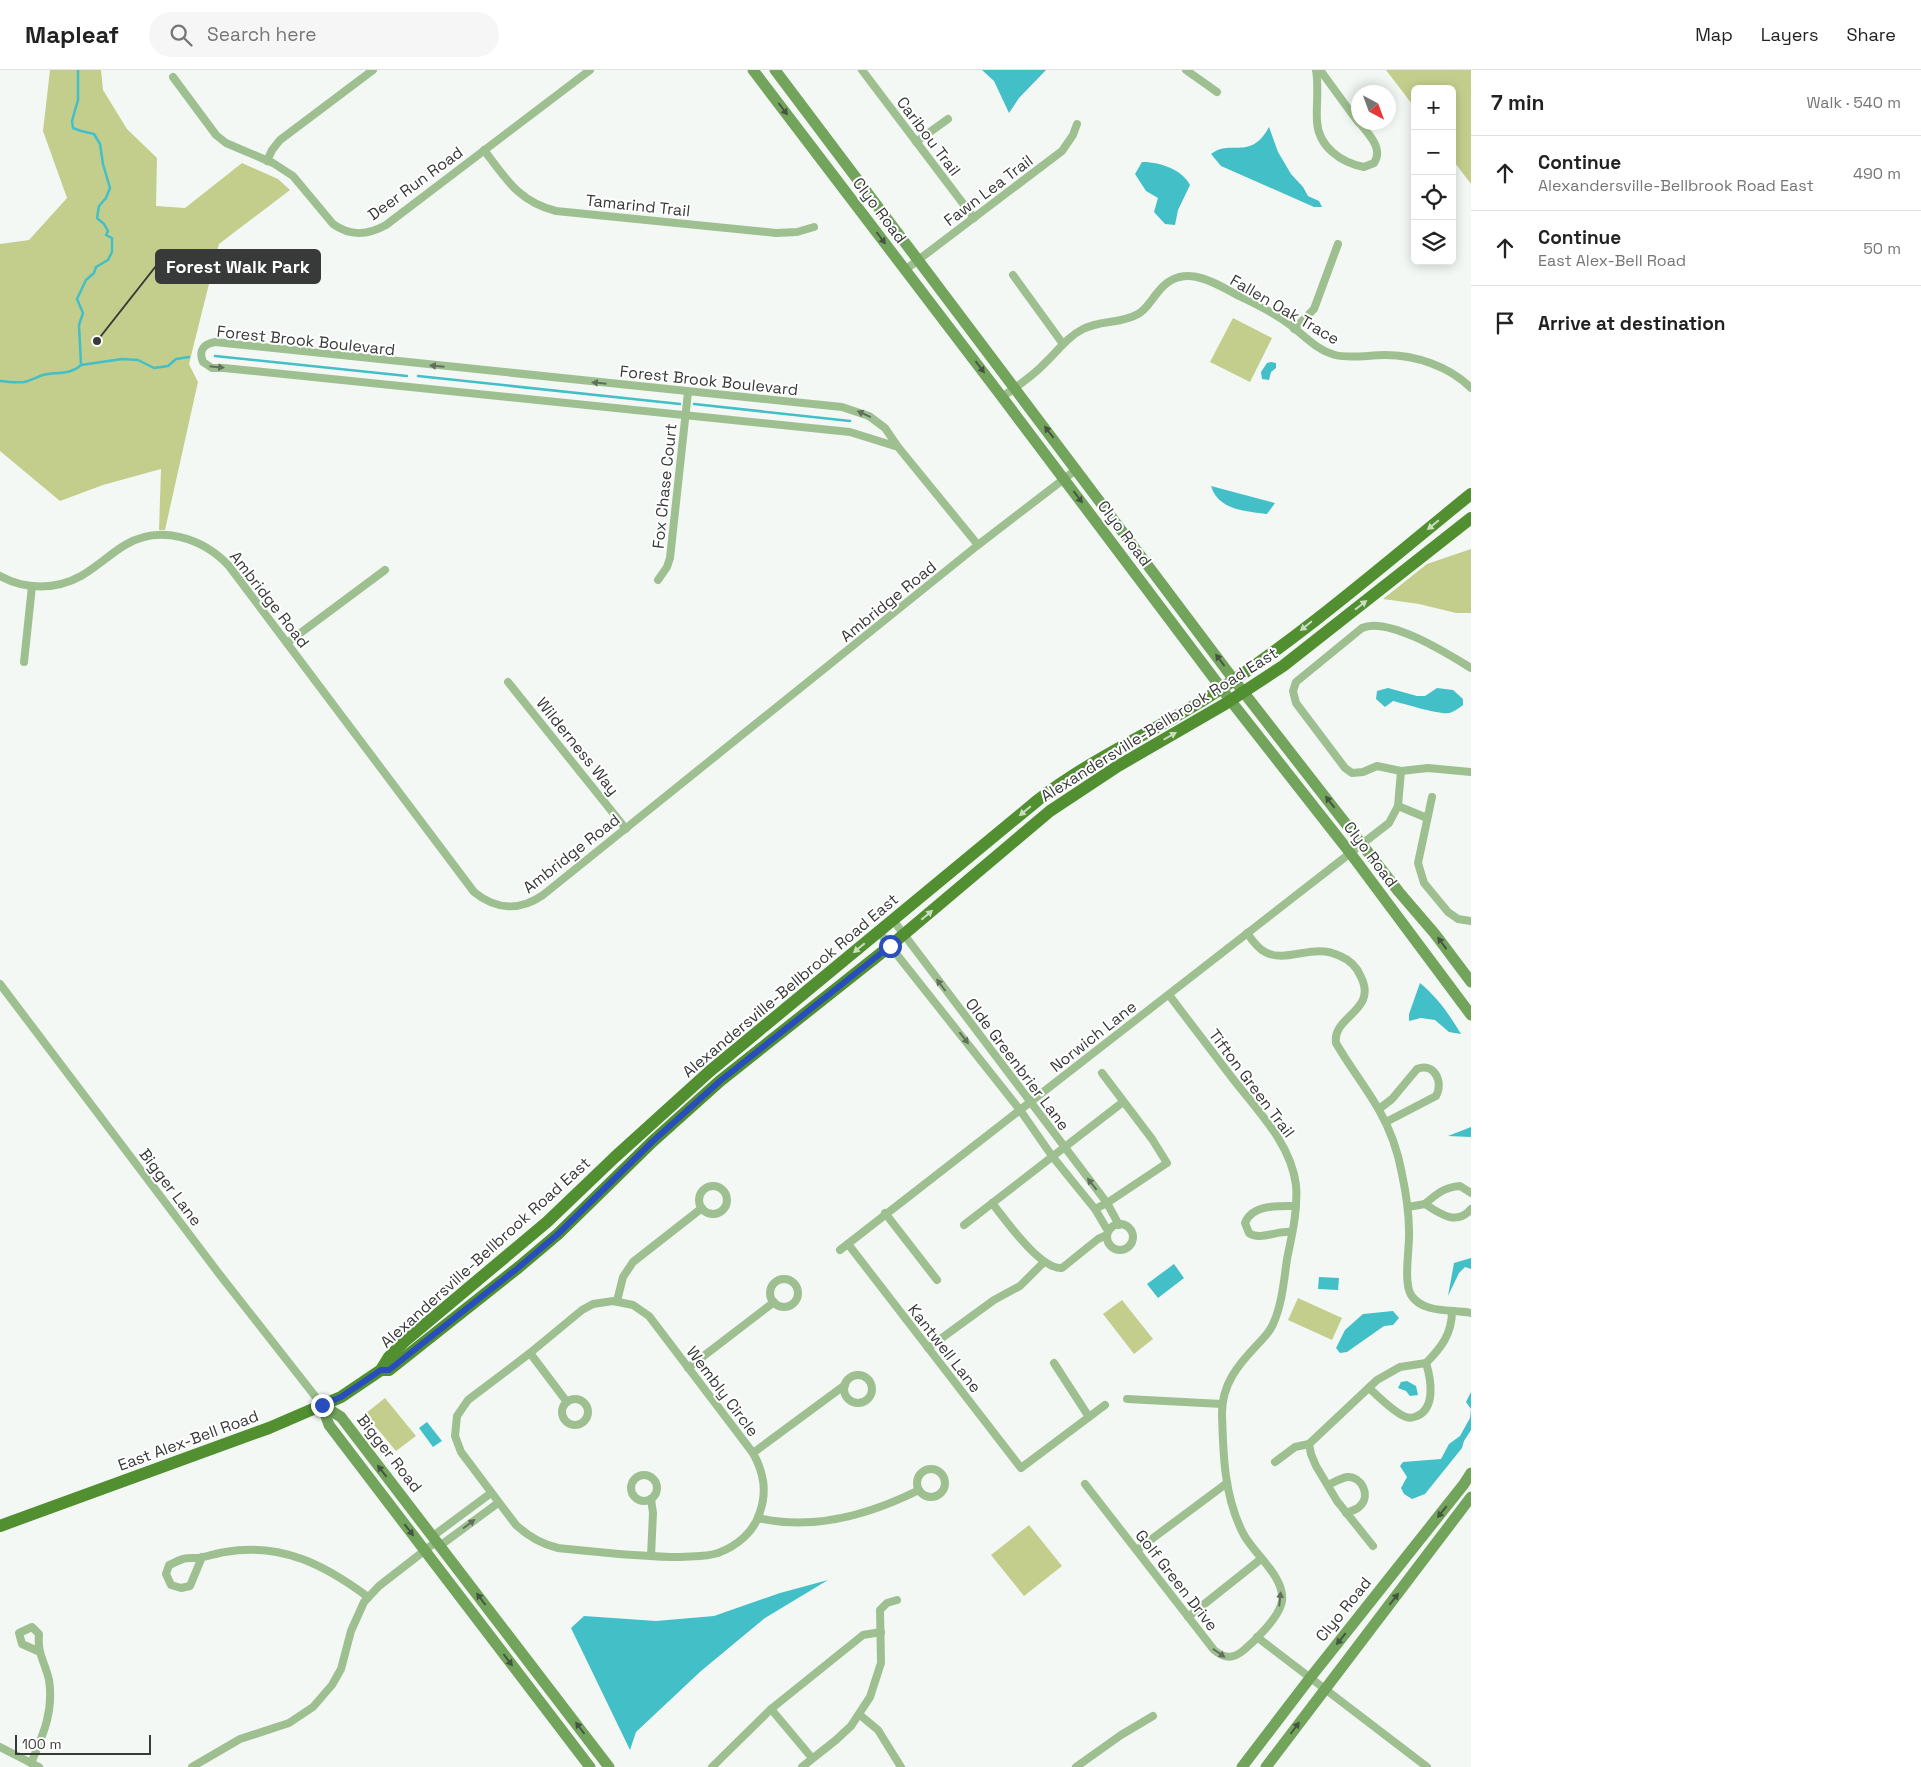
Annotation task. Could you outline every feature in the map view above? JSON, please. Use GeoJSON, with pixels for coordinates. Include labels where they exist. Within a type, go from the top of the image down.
{"type":"FeatureCollection","features":[{"type":"Feature","properties":{"kind":"main road","name":"Alexandersville-Bellbrook Road East"},"geometry":{"type":"LineString","coordinates":[[381,1370],[389,1357],[404,1342],[516,1249],[582,1190],[614,1157],[710,1071],[1058,784],[1084,767],[1196,705],[1234,680],[1288,641],[1471,494]]}},
{"type":"Feature","properties":{"kind":"main road","name":"Alexandersville-Bellbrook Road East"},"geometry":{"type":"LineString","coordinates":[[381,1370],[389,1370],[519,1267],[558,1234],[652,1142],[720,1081],[890,946],[1050,811],[1118,766],[1244,692],[1310,645],[1471,518]]}},
{"type":"Feature","properties":{"kind":"main road"},"geometry":{"type":"LineString","coordinates":[[1394,556],[1405,570]]}},
{"type":"Feature","properties":{"kind":"main road"},"geometry":{"type":"LineString","coordinates":[[710,1071],[720,1081]]}},
{"type":"Feature","properties":{"kind":"main road"},"geometry":{"type":"LineString","coordinates":[[582,1190],[592,1201]]}},
{"type":"Feature","properties":{"kind":"main road","name":"East Alex-Bell Road"},"geometry":{"type":"LineString","coordinates":[[0,1526],[269,1428],[341,1397],[381,1370]]}},
{"type":"Feature","properties":{"kind":"street"},"geometry":{"type":"LineString","coordinates":[[267,160],[280,140],[373,70]]}},
{"type":"Feature","properties":{"kind":"street","name":"Deer Run Road"},"geometry":{"type":"LineString","coordinates":[[173,77],[216,135],[226,144],[267,160],[293,176],[333,224],[340,229],[357,234],[366,233],[386,224],[590,70]]}},
{"type":"Feature","properties":{"kind":"street","name":"Clyo Road"},"geometry":{"type":"LineString","coordinates":[[753,70],[1002,396],[1230,700],[1351,854],[1471,1015]]}},
{"type":"Feature","properties":{"kind":"street","name":"Clyo Road"},"geometry":{"type":"LineString","coordinates":[[775,70],[1234,680],[1471,982]]}},
{"type":"Feature","properties":{"kind":"street","name":"Caribou Trail"},"geometry":{"type":"LineString","coordinates":[[862,70],[974,218]]}},
{"type":"Feature","properties":{"kind":"street"},"geometry":{"type":"LineString","coordinates":[[1186,70],[1217,92]]}},
{"type":"Feature","properties":{"kind":"street"},"geometry":{"type":"LineString","coordinates":[[1316,70],[1317,124],[1322,139],[1328,148],[1344,161],[1364,168],[1374,163],[1378,154],[1377,147],[1365,130]]}},
{"type":"Feature","properties":{"kind":"street"},"geometry":{"type":"LineString","coordinates":[[1320,70],[1351,111]]}},
{"type":"Feature","properties":{"kind":"street"},"geometry":{"type":"LineString","coordinates":[[916,142],[948,119]]}},
{"type":"Feature","properties":{"kind":"street","name":"Fawn Lea Trail"},"geometry":{"type":"LineString","coordinates":[[905,270],[1062,151],[1073,135],[1077,124]]}},
{"type":"Feature","properties":{"kind":"street","name":"Tamarind Trail"},"geometry":{"type":"LineString","coordinates":[[484,150],[520,195],[535,204],[556,211],[776,233],[797,232],[814,227]]}},
{"type":"Feature","properties":{"kind":"street"},"geometry":{"type":"LineString","coordinates":[[1294,329],[1314,309],[1338,244]]}},
{"type":"Feature","properties":{"kind":"street"},"geometry":{"type":"LineString","coordinates":[[1013,275],[1063,344]]}},
{"type":"Feature","properties":{"kind":"street","name":"Fallen Oak Trace"},"geometry":{"type":"LineString","coordinates":[[1002,396],[1033,375],[1076,333],[1085,328],[1128,319],[1138,314],[1144,310],[1162,287],[1170,281],[1184,276],[1193,276],[1210,281],[1270,311],[1313,344],[1333,354],[1342,356],[1384,355],[1414,358],[1444,369],[1471,388]]}},
{"type":"Feature","properties":{"kind":"street","name":"Forest Brook Boulevard"},"geometry":{"type":"LineString","coordinates":[[898,447],[850,432],[212,368],[203,362],[201,352],[208,344],[215,342],[842,407],[858,412],[881,424],[978,545]]}},
{"type":"Feature","properties":{"kind":"street","name":"Fox Chase Court"},"geometry":{"type":"LineString","coordinates":[[658,580],[670,558],[688,392]]}},
{"type":"Feature","properties":{"kind":"street","name":"Ambridge Road"},"geometry":{"type":"LineString","coordinates":[[0,576],[18,584],[50,586],[81,576],[125,545],[145,538],[159,535],[187,538],[200,543],[222,558],[474,892],[490,903],[508,907],[527,904],[535,900],[626,829],[978,545],[1077,469]]}},
{"type":"Feature","properties":{"kind":"street"},"geometry":{"type":"LineString","coordinates":[[287,643],[385,570]]}},
{"type":"Feature","properties":{"kind":"street"},"geometry":{"type":"LineString","coordinates":[[24,662],[32,586]]}},
{"type":"Feature","properties":{"kind":"street"},"geometry":{"type":"LineString","coordinates":[[1471,668],[1437,646],[1382,625],[1369,624],[1296,682],[1293,690],[1296,703],[1344,768],[1352,773],[1363,772],[1377,766],[1401,771],[1428,768],[1471,772]]}},
{"type":"Feature","properties":{"kind":"street","name":"Wilderness Way"},"geometry":{"type":"LineString","coordinates":[[508,682],[626,829]]}},
{"type":"Feature","properties":{"kind":"street"},"geometry":{"type":"LineString","coordinates":[[1401,771],[1398,806],[1428,818]]}},
{"type":"Feature","properties":{"kind":"street"},"geometry":{"type":"LineString","coordinates":[[1432,797],[1418,863],[1420,874],[1424,883],[1448,912],[1458,919],[1471,922]]}},
{"type":"Feature","properties":{"kind":"street","name":"Norwich Lane"},"geometry":{"type":"LineString","coordinates":[[840,1250],[885,1213],[1351,854],[1389,823],[1398,806]]}},
{"type":"Feature","properties":{"kind":"street","name":"Olde Greenbrier Lane"},"geometry":{"type":"LineString","coordinates":[[879,932],[1020,1110],[1052,1156],[1095,1209],[1108,1233],[1108,1243],[1114,1249],[1122,1250],[1130,1246],[1132,1238],[1130,1230],[1123,1225],[1119,1225],[1107,1203],[894,920]]}},
{"type":"Feature","properties":{"kind":"street"},"geometry":{"type":"LineString","coordinates":[[1247,933],[1258,947],[1271,955],[1279,956],[1320,950],[1339,955],[1354,966],[1363,981],[1364,996],[1355,1012],[1338,1028],[1336,1043],[1386,1122],[1402,1173],[1410,1230],[1407,1275],[1410,1293],[1428,1307],[1471,1313]]}},
{"type":"Feature","properties":{"kind":"street","name":"Bigger Lane"},"geometry":{"type":"LineString","coordinates":[[0,984],[225,1282],[322,1405]]}},
{"type":"Feature","properties":{"kind":"street","name":"Tifton Green Trail"},"geometry":{"type":"LineString","coordinates":[[1169,995],[1280,1140],[1293,1171],[1296,1186],[1296,1206],[1276,1317],[1267,1334],[1234,1370],[1225,1390],[1222,1404],[1227,1483],[1237,1520],[1244,1535],[1278,1581],[1282,1601],[1274,1618],[1257,1637]]}},
{"type":"Feature","properties":{"kind":"street"},"geometry":{"type":"LineString","coordinates":[[1379,1109],[1392,1099],[1417,1069],[1426,1068],[1432,1070],[1437,1075],[1440,1086],[1436,1096],[1386,1122]]}},
{"type":"Feature","properties":{"kind":"street"},"geometry":{"type":"LineString","coordinates":[[1095,1209],[1167,1163],[1152,1139],[1122,1102],[1102,1073]]}},
{"type":"Feature","properties":{"kind":"street"},"geometry":{"type":"LineString","coordinates":[[964,1225],[1122,1102]]}},
{"type":"Feature","properties":{"kind":"street"},"geometry":{"type":"LineString","coordinates":[[1408,1207],[1425,1204],[1452,1186],[1460,1186],[1471,1193]]}},
{"type":"Feature","properties":{"kind":"street"},"geometry":{"type":"LineString","coordinates":[[992,1203],[1023,1241],[1044,1262],[1059,1269],[1115,1226],[1119,1225]]}},
{"type":"Feature","properties":{"kind":"street"},"geometry":{"type":"LineString","coordinates":[[1425,1204],[1440,1214],[1454,1218],[1460,1218],[1471,1209]]}},
{"type":"Feature","properties":{"kind":"street"},"geometry":{"type":"LineString","coordinates":[[1292,1232],[1278,1232],[1257,1236],[1248,1233],[1245,1223],[1249,1215],[1269,1207],[1296,1206]]}},
{"type":"Feature","properties":{"kind":"street"},"geometry":{"type":"LineString","coordinates":[[617,1301],[623,1277],[633,1262],[702,1208]]}},
{"type":"Feature","properties":{"kind":"street"},"geometry":{"type":"LineString","coordinates":[[885,1213],[936,1280]]}},
{"type":"Feature","properties":{"kind":"street","name":"Kantwell Lane"},"geometry":{"type":"LineString","coordinates":[[848,1244],[1021,1468],[1089,1417]]}},
{"type":"Feature","properties":{"kind":"street"},"geometry":{"type":"LineString","coordinates":[[928,1348],[994,1300],[1020,1286],[1044,1262]]}},
{"type":"Feature","properties":{"kind":"street","name":"Wembly Circle"},"geometry":{"type":"LineString","coordinates":[[617,1301],[633,1305],[649,1316],[753,1453],[760,1466],[764,1479],[763,1504],[758,1518],[744,1537],[731,1547],[716,1554],[704,1556],[633,1556],[558,1548],[547,1545],[527,1535],[516,1525],[460,1452],[455,1427],[457,1416],[468,1400],[530,1353],[582,1310],[603,1302],[617,1301]]}},
{"type":"Feature","properties":{"kind":"street"},"geometry":{"type":"LineString","coordinates":[[688,1368],[774,1302]]}},
{"type":"Feature","properties":{"kind":"street"},"geometry":{"type":"LineString","coordinates":[[1275,1462],[1295,1447],[1310,1444],[1369,1388],[1390,1372],[1412,1364],[1426,1363],[1447,1338],[1452,1321],[1452,1311]]}},
{"type":"Feature","properties":{"kind":"street"},"geometry":{"type":"LineString","coordinates":[[530,1353],[567,1402]]}},
{"type":"Feature","properties":{"kind":"street"},"geometry":{"type":"LineString","coordinates":[[1054,1363],[1089,1417],[1105,1405]]}},
{"type":"Feature","properties":{"kind":"street"},"geometry":{"type":"LineString","coordinates":[[1369,1388],[1403,1416],[1413,1418],[1419,1416],[1424,1412],[1429,1401],[1430,1385],[1426,1363]]}},
{"type":"Feature","properties":{"kind":"street"},"geometry":{"type":"LineString","coordinates":[[753,1453],[845,1385]]}},
{"type":"Feature","properties":{"kind":"street"},"geometry":{"type":"LineString","coordinates":[[1127,1399],[1222,1404]]}},
{"type":"Feature","properties":{"kind":"street","name":"Bigger Road"},"geometry":{"type":"LineString","coordinates":[[322,1405],[341,1417],[609,1767]]}},
{"type":"Feature","properties":{"kind":"street","name":"Bigger Road"},"geometry":{"type":"LineString","coordinates":[[322,1405],[329,1425],[590,1767]]}},
{"type":"Feature","properties":{"kind":"street"},"geometry":{"type":"LineString","coordinates":[[1310,1444],[1311,1454],[1316,1466],[1346,1513],[1373,1546]]}},
{"type":"Feature","properties":{"kind":"street","name":"Clyo Road"},"geometry":{"type":"LineString","coordinates":[[1242,1767],[1471,1473]]}},
{"type":"Feature","properties":{"kind":"street"},"geometry":{"type":"LineString","coordinates":[[1328,1485],[1347,1477],[1358,1481],[1362,1485],[1366,1494],[1365,1500],[1356,1509],[1346,1513]]}},
{"type":"Feature","properties":{"kind":"street"},"geometry":{"type":"LineString","coordinates":[[1137,1550],[1227,1483]]}},
{"type":"Feature","properties":{"kind":"street","name":"Golf Green Drive"},"geometry":{"type":"LineString","coordinates":[[1085,1484],[1214,1650],[1226,1658],[1237,1656],[1257,1637]]}},
{"type":"Feature","properties":{"kind":"street"},"geometry":{"type":"LineString","coordinates":[[758,1518],[788,1522],[835,1520],[872,1511],[919,1490]]}},
{"type":"Feature","properties":{"kind":"street"},"geometry":{"type":"LineString","coordinates":[[192,1767],[240,1739],[289,1723],[313,1707],[332,1685],[340,1669],[355,1619],[368,1598],[379,1586],[425,1551],[491,1493]]}},
{"type":"Feature","properties":{"kind":"street","name":"Clyo Road"},"geometry":{"type":"LineString","coordinates":[[1266,1767],[1324,1688],[1471,1497]]}},
{"type":"Feature","properties":{"kind":"street"},"geometry":{"type":"LineString","coordinates":[[651,1499],[653,1513],[651,1556]]}},
{"type":"Feature","properties":{"kind":"street"},"geometry":{"type":"LineString","coordinates":[[437,1541],[498,1502]]}},
{"type":"Feature","properties":{"kind":"street"},"geometry":{"type":"LineString","coordinates":[[202,1557],[190,1586],[181,1588],[170,1585],[166,1574],[169,1565],[183,1559],[227,1551],[268,1551],[289,1555],[325,1568],[342,1578],[368,1598]]}},
{"type":"Feature","properties":{"kind":"street"},"geometry":{"type":"LineString","coordinates":[[1188,1617],[1261,1560]]}},
{"type":"Feature","properties":{"kind":"street"},"geometry":{"type":"LineString","coordinates":[[802,1767],[836,1740],[860,1715],[875,1686],[880,1663],[880,1610],[887,1603],[897,1600]]}},
{"type":"Feature","properties":{"kind":"street"},"geometry":{"type":"LineString","coordinates":[[712,1767],[771,1709],[863,1635],[881,1632]]}},
{"type":"Feature","properties":{"kind":"street"},"geometry":{"type":"LineString","coordinates":[[1257,1637],[1427,1767]]}},
{"type":"Feature","properties":{"kind":"street"},"geometry":{"type":"LineString","coordinates":[[31,1763],[45,1732],[51,1705],[49,1679],[40,1652]]}},
{"type":"Feature","properties":{"kind":"street"},"geometry":{"type":"LineString","coordinates":[[771,1709],[812,1758]]}},
{"type":"Feature","properties":{"kind":"street"},"geometry":{"type":"LineString","coordinates":[[860,1715],[878,1730],[901,1767]]}},
{"type":"Feature","properties":{"kind":"street"},"geometry":{"type":"LineString","coordinates":[[1076,1767],[1153,1716]]}},
{"type":"Feature","properties":{"kind":"street"},"geometry":{"type":"LineString","coordinates":[[0,1747],[39,1767]]}},
{"type":"Feature","properties":{"kind":"green space"},"geometry":{"type":"Polygon","coordinates":[[[50,70],[101,70],[103,90],[127,129],[157,158],[156,206],[185,208],[242,163],[278,179],[290,190],[219,244],[189,364],[198,382],[165,530],[159,530],[161,469],[103,485],[60,501],[0,451],[0,244],[29,240],[67,198],[43,131],[50,70]]]}},
{"type":"Feature","properties":{"kind":"green space"},"geometry":{"type":"Polygon","coordinates":[[[1386,70],[1471,70],[1471,184],[1456,164],[1456,85],[1411,85],[1411,103],[1386,70]]]}},
{"type":"Feature","properties":{"kind":"green space"},"geometry":{"type":"Polygon","coordinates":[[[1233,318],[1272,338],[1250,382],[1210,362],[1233,318]]]}},
{"type":"Feature","properties":{"kind":"green space"},"geometry":{"type":"Polygon","coordinates":[[[1471,549],[1471,613],[1456,613],[1419,604],[1383,599],[1427,564],[1471,549]]]}},
{"type":"Feature","properties":{"kind":"green space"},"geometry":{"type":"Polygon","coordinates":[[[1298,1298],[1342,1318],[1332,1340],[1288,1320],[1298,1298]]]}},
{"type":"Feature","properties":{"kind":"green space"},"geometry":{"type":"Polygon","coordinates":[[[1122,1300],[1153,1339],[1134,1354],[1103,1314],[1122,1300]]]}},
{"type":"Feature","properties":{"kind":"green space"},"geometry":{"type":"Polygon","coordinates":[[[385,1398],[416,1436],[396,1451],[365,1414],[385,1398]]]}},
{"type":"Feature","properties":{"kind":"green space"},"geometry":{"type":"Polygon","coordinates":[[[1029,1525],[1062,1566],[1024,1596],[991,1555],[1029,1525]]]}},
{"type":"Feature","properties":{"kind":"water"},"geometry":{"type":"Polygon","coordinates":[[[982,70],[1046,70],[1019,98],[1009,113],[994,81],[982,70]]]}},
{"type":"Feature","properties":{"kind":"water"},"geometry":{"type":"Polygon","coordinates":[[[1269,127],[1278,152],[1291,174],[1303,187],[1308,196],[1319,201],[1322,207],[1314,207],[1221,166],[1211,154],[1225,148],[1240,148],[1255,144],[1262,138],[1269,127]]]}},
{"type":"Feature","properties":{"kind":"water"},"geometry":{"type":"Polygon","coordinates":[[[1142,162],[1156,163],[1176,171],[1190,185],[1178,210],[1175,225],[1165,224],[1154,212],[1158,198],[1146,191],[1135,174],[1142,162]]]}},
{"type":"Feature","properties":{"kind":"water"},"geometry":{"type":"Polygon","coordinates":[[[1267,363],[1276,363],[1276,368],[1271,372],[1269,380],[1262,379],[1261,372],[1267,363]]]}},
{"type":"Feature","properties":{"kind":"water"},"geometry":{"type":"Polygon","coordinates":[[[1211,486],[1275,503],[1267,514],[1233,508],[1220,500],[1211,486]]]}},
{"type":"Feature","properties":{"kind":"water"},"geometry":{"type":"Polygon","coordinates":[[[1388,688],[1417,696],[1425,696],[1437,688],[1453,690],[1463,699],[1463,705],[1449,713],[1430,711],[1393,701],[1385,707],[1376,699],[1377,691],[1388,688]]]}},
{"type":"Feature","properties":{"kind":"water"},"geometry":{"type":"Polygon","coordinates":[[[1420,983],[1443,1007],[1461,1034],[1449,1032],[1435,1020],[1421,1018],[1409,1021],[1409,1014],[1420,983]]]}},
{"type":"Feature","properties":{"kind":"water"},"geometry":{"type":"Polygon","coordinates":[[[1471,1127],[1471,1137],[1448,1136],[1471,1127]]]}},
{"type":"Feature","properties":{"kind":"water"},"geometry":{"type":"Polygon","coordinates":[[[1471,1258],[1471,1269],[1465,1267],[1459,1273],[1448,1296],[1454,1263],[1471,1258]]]}},
{"type":"Feature","properties":{"kind":"water"},"geometry":{"type":"Polygon","coordinates":[[[1174,1264],[1184,1278],[1158,1298],[1147,1284],[1174,1264]]]}},
{"type":"Feature","properties":{"kind":"water"},"geometry":{"type":"Polygon","coordinates":[[[1319,1277],[1339,1278],[1338,1290],[1318,1289],[1319,1277]]]}},
{"type":"Feature","properties":{"kind":"water"},"geometry":{"type":"Polygon","coordinates":[[[1393,1311],[1399,1318],[1393,1325],[1384,1326],[1347,1352],[1340,1353],[1336,1348],[1345,1330],[1363,1314],[1393,1311]]]}},
{"type":"Feature","properties":{"kind":"water"},"geometry":{"type":"Polygon","coordinates":[[[1407,1381],[1416,1386],[1418,1395],[1410,1396],[1406,1391],[1398,1388],[1401,1382],[1407,1381]]]}},
{"type":"Feature","properties":{"kind":"water"},"geometry":{"type":"Polygon","coordinates":[[[1471,1392],[1471,1409],[1466,1402],[1471,1392]]]}},
{"type":"Feature","properties":{"kind":"water"},"geometry":{"type":"Polygon","coordinates":[[[1471,1409],[1471,1430],[1462,1448],[1425,1494],[1412,1499],[1404,1494],[1401,1488],[1407,1477],[1400,1466],[1403,1462],[1441,1459],[1449,1444],[1460,1436],[1470,1418],[1471,1409]]]}},
{"type":"Feature","properties":{"kind":"water"},"geometry":{"type":"Polygon","coordinates":[[[427,1422],[442,1441],[433,1447],[419,1428],[427,1422]]]}},
{"type":"Feature","properties":{"kind":"water"},"geometry":{"type":"Polygon","coordinates":[[[828,1580],[765,1618],[701,1671],[636,1732],[630,1750],[571,1628],[584,1616],[656,1621],[714,1616],[780,1593],[828,1580]]]}},
{"type":"Feature","properties":{"kind":"waterway"},"geometry":{"type":"LineString","coordinates":[[0,381],[24,382],[43,375],[68,372],[81,365],[79,325],[83,313],[77,299],[86,280],[94,273],[96,267],[108,260],[112,252],[112,238],[106,235],[108,231],[97,218],[99,206],[106,198],[110,188],[103,164],[100,144],[94,134],[73,128],[72,121],[78,100],[78,70]]}},
{"type":"Feature","properties":{"kind":"waterway"},"geometry":{"type":"LineString","coordinates":[[215,356],[407,376]]}},
{"type":"Feature","properties":{"kind":"waterway"},"geometry":{"type":"LineString","coordinates":[[81,365],[122,359],[138,360],[154,368],[168,366],[176,359],[189,357]]}},
{"type":"Feature","properties":{"kind":"waterway"},"geometry":{"type":"LineString","coordinates":[[418,376],[680,404]]}},
{"type":"Feature","properties":{"kind":"waterway"},"geometry":{"type":"LineString","coordinates":[[694,404],[850,421]]}},
{"type":"Feature","properties":{"kind":"place","name":"Forest Walk Park"},"geometry":{"type":"Point","coordinates":[97,341]}},
{"type":"Feature","properties":{"kind":"route"},"geometry":{"type":"LineString","coordinates":[[322,1405],[341,1397],[381,1370],[389,1370],[519,1267],[558,1234],[652,1142],[720,1081],[890,946]]}}]}
